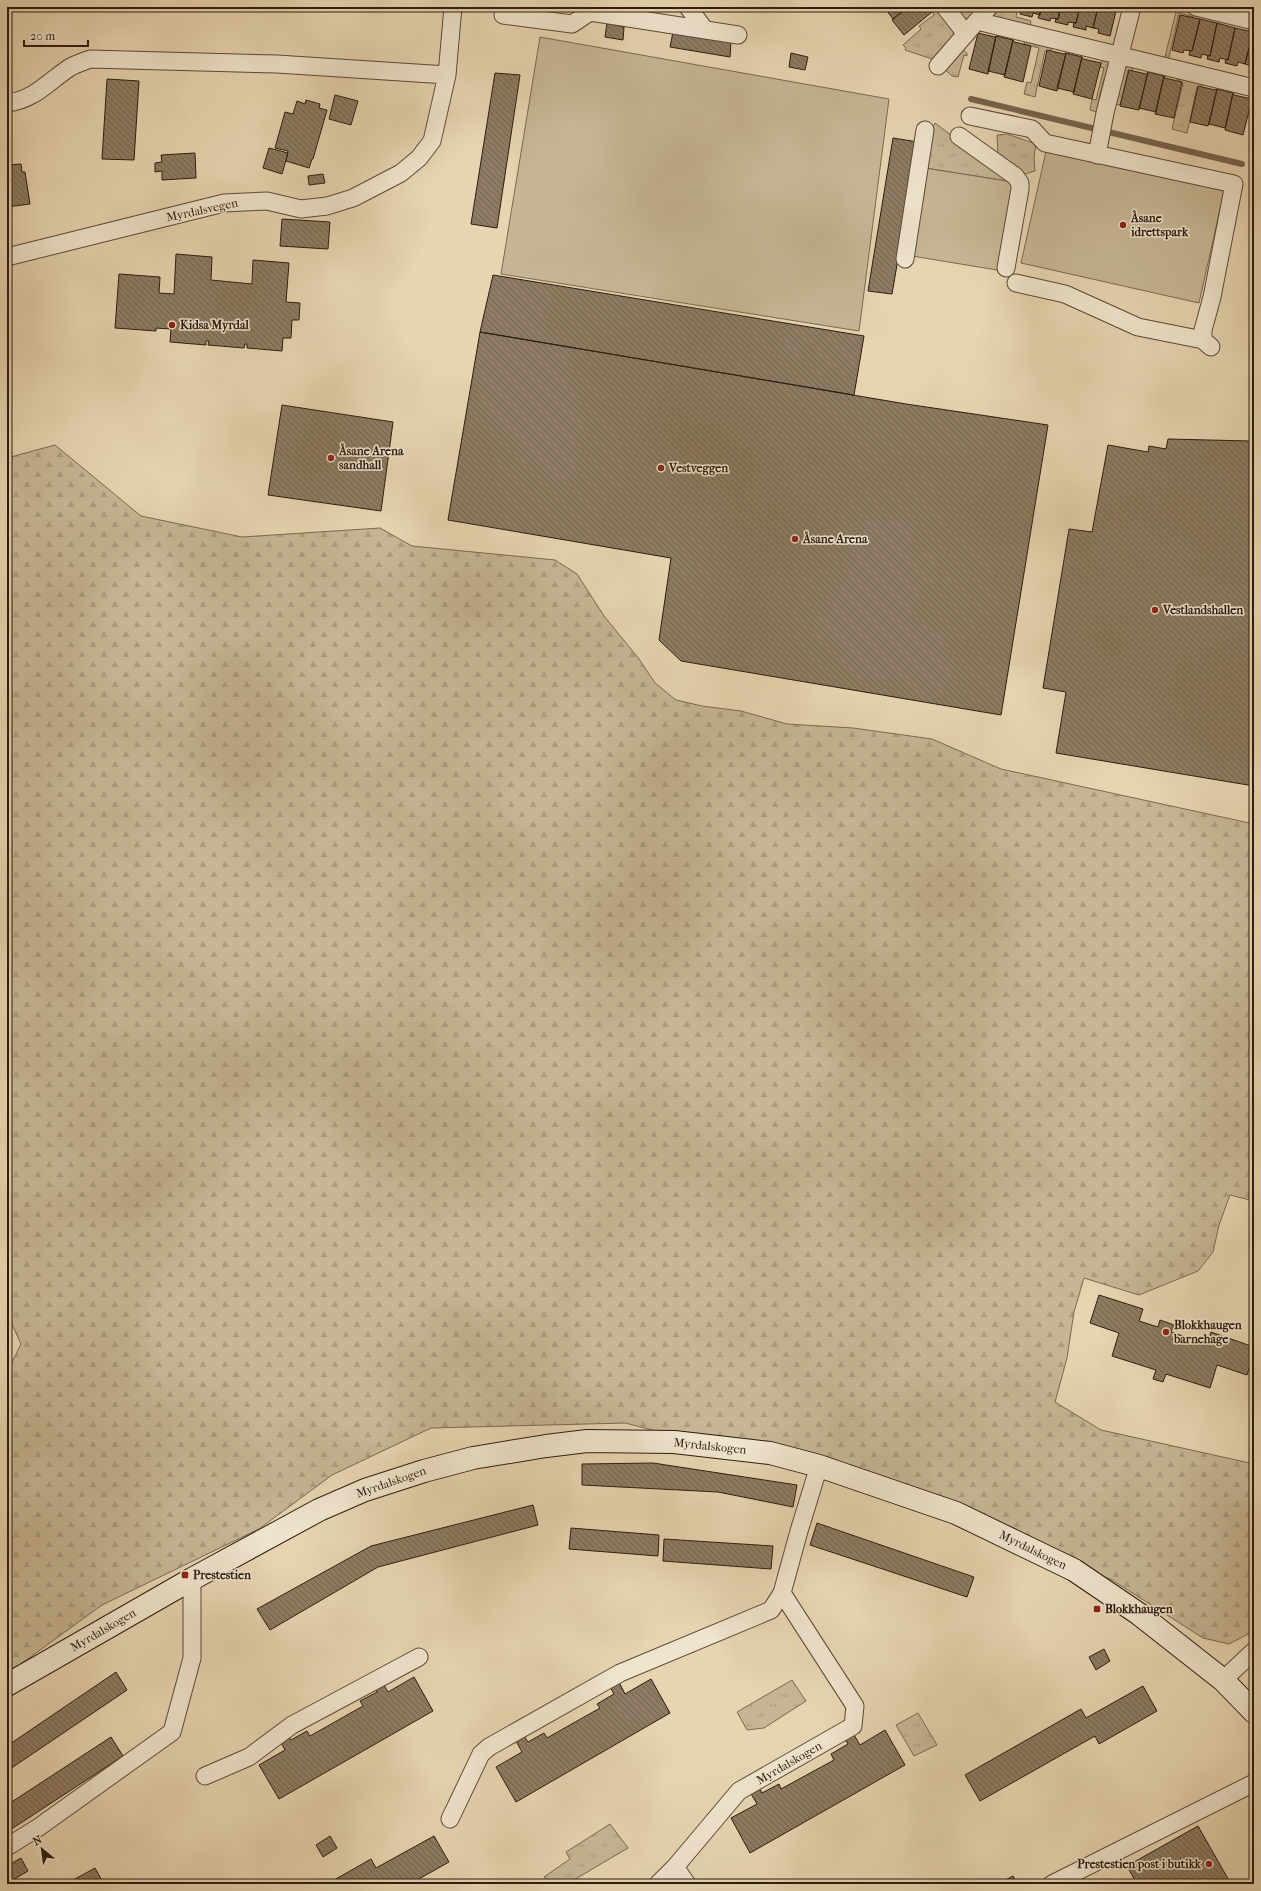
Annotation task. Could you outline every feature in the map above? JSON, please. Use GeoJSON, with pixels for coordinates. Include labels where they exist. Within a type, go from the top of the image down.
{"type":"FeatureCollection","features":[{"type":"Feature","properties":{"kind":"main road","name":"Myrdalskogen"},"geometry":{"type":"LineString","coordinates":[[7,1685],[192,1579],[319,1510],[365,1490],[424,1470],[473,1458],[546,1446],[587,1442],[674,1442],[770,1453],[819,1466],[956,1513],[1074,1570],[1139,1614],[1223,1680],[1254,1712]]}},
{"type":"Feature","properties":{"kind":"street","name":"Myrdalsvegen"},"geometry":{"type":"LineString","coordinates":[[7,256],[224,203],[267,201],[301,209],[327,206],[352,198],[401,173],[419,158],[432,141],[447,75],[453,7]]}},
{"type":"Feature","properties":{"kind":"street"},"geometry":{"type":"LineString","coordinates":[[688,7],[705,30]]}},
{"type":"Feature","properties":{"kind":"street"},"geometry":{"type":"LineString","coordinates":[[945,7],[966,34]]}},
{"type":"Feature","properties":{"kind":"street"},"geometry":{"type":"LineString","coordinates":[[938,66],[989,7]]}},
{"type":"Feature","properties":{"kind":"street"},"geometry":{"type":"LineString","coordinates":[[1099,147],[1105,113],[1132,7]]}},
{"type":"Feature","properties":{"kind":"street"},"geometry":{"type":"LineString","coordinates":[[1196,7],[1254,21]]}},
{"type":"Feature","properties":{"kind":"street"},"geometry":{"type":"LineString","coordinates":[[503,15],[572,24],[590,12],[738,35]]}},
{"type":"Feature","properties":{"kind":"street"},"geometry":{"type":"LineString","coordinates":[[977,21],[1254,88]]}},
{"type":"Feature","properties":{"kind":"street"},"geometry":{"type":"LineString","coordinates":[[7,103],[30,97],[46,87],[70,68],[90,59],[277,64],[447,75]]}},
{"type":"Feature","properties":{"kind":"street"},"geometry":{"type":"LineString","coordinates":[[970,116],[1032,129],[1045,142],[1099,147],[1234,184],[1217,301],[1203,330],[1207,343],[1138,327],[1065,294],[1016,282]]}},
{"type":"Feature","properties":{"kind":"street"},"geometry":{"type":"LineString","coordinates":[[905,259],[925,130]]}},
{"type":"Feature","properties":{"kind":"street"},"geometry":{"type":"LineString","coordinates":[[960,136],[1015,176],[1020,183],[1006,268]]}},
{"type":"Feature","properties":{"kind":"street"},"geometry":{"type":"LineString","coordinates":[[450,1819],[481,1754],[489,1747],[620,1673],[771,1610],[782,1593],[799,1530],[819,1466]]}},
{"type":"Feature","properties":{"kind":"street"},"geometry":{"type":"LineString","coordinates":[[7,1847],[38,1827],[172,1732],[192,1658],[192,1579]]}},
{"type":"Feature","properties":{"kind":"street","name":"Myrdalskogen"},"geometry":{"type":"LineString","coordinates":[[658,1884],[675,1867],[739,1791],[853,1726],[855,1706],[782,1593]]}},
{"type":"Feature","properties":{"kind":"street"},"geometry":{"type":"LineString","coordinates":[[1223,1680],[1254,1651]]}},
{"type":"Feature","properties":{"kind":"street"},"geometry":{"type":"LineString","coordinates":[[205,1776],[249,1757],[292,1725],[419,1657]]}},
{"type":"Feature","properties":{"kind":"street"},"geometry":{"type":"LineString","coordinates":[[1052,1884],[1254,1783]]}},
{"type":"Feature","properties":{"kind":"street"},"geometry":{"type":"LineString","coordinates":[[675,1867],[687,1884]]}},
{"type":"Feature","properties":{"kind":"green space"},"geometry":{"type":"Polygon","coordinates":[[[931,7],[940,7],[944,13],[943,18],[945,18],[947,23],[958,31],[932,59],[905,50],[906,48],[903,45],[921,29],[919,26],[934,15],[931,7]]]}},
{"type":"Feature","properties":{"kind":"green space"},"geometry":{"type":"Polygon","coordinates":[[[952,7],[979,7],[965,23],[952,7]]]}},
{"type":"Feature","properties":{"kind":"green space"},"geometry":{"type":"Polygon","coordinates":[[[997,7],[1018,7],[1016,17],[1031,21],[1029,29],[986,19],[997,7]]]}},
{"type":"Feature","properties":{"kind":"green space"},"geometry":{"type":"Polygon","coordinates":[[[1167,7],[1194,12],[1193,17],[1179,13],[1168,62],[1164,61],[1176,12],[1167,9],[1167,7]]]}},
{"type":"Feature","properties":{"kind":"green space"},"geometry":{"type":"Polygon","coordinates":[[[540,37],[889,99],[859,331],[501,274],[540,37]]]}},
{"type":"Feature","properties":{"kind":"green space"},"geometry":{"type":"Polygon","coordinates":[[[1025,38],[1052,44],[1051,52],[1045,51],[1035,97],[1024,94],[1027,82],[1031,83],[1039,48],[1024,44],[1025,38]]]}},
{"type":"Feature","properties":{"kind":"green space"},"geometry":{"type":"Polygon","coordinates":[[[960,48],[967,53],[967,56],[964,55],[958,77],[952,76],[943,68],[960,48]]]}},
{"type":"Feature","properties":{"kind":"green space"},"geometry":{"type":"Polygon","coordinates":[[[1103,58],[1113,60],[1109,80],[1104,79],[1098,103],[1102,105],[1100,113],[1090,110],[1092,99],[1096,100],[1104,68],[1100,67],[1103,58]]]}},
{"type":"Feature","properties":{"kind":"green space"},"geometry":{"type":"Polygon","coordinates":[[[1125,62],[1134,65],[1132,71],[1128,70],[1120,105],[1114,104],[1125,62]]]}},
{"type":"Feature","properties":{"kind":"green space"},"geometry":{"type":"Polygon","coordinates":[[[1176,75],[1203,81],[1201,88],[1197,87],[1187,133],[1172,129],[1183,83],[1175,78],[1176,75]]]}},
{"type":"Feature","properties":{"kind":"green space"},"geometry":{"type":"Polygon","coordinates":[[[935,123],[1013,182],[925,168],[930,131],[935,123]]]}},
{"type":"Feature","properties":{"kind":"green space"},"geometry":{"type":"Polygon","coordinates":[[[1007,134],[1036,144],[1034,157],[1035,171],[1025,174],[998,156],[997,135],[1007,134]]]}},
{"type":"Feature","properties":{"kind":"green space","name":"Åsane idrettspark"},"geometry":{"type":"Polygon","coordinates":[[[1047,147],[1225,187],[1199,303],[1021,263],[1047,147]]]}},
{"type":"Feature","properties":{"kind":"green space"},"geometry":{"type":"Polygon","coordinates":[[[925,168],[1013,182],[997,270],[912,256],[925,168]]]}},
{"type":"Feature","properties":{"kind":"green space"},"geometry":{"type":"Polygon","coordinates":[[[55,445],[141,516],[242,537],[380,528],[412,546],[555,560],[577,574],[604,616],[639,659],[655,683],[676,700],[702,706],[741,711],[787,724],[853,728],[932,739],[1001,769],[1254,824],[1254,1201],[1230,1195],[1219,1225],[1213,1252],[1198,1271],[1139,1295],[1084,1278],[1074,1312],[1067,1358],[1055,1402],[1101,1430],[1254,1464],[1254,1631],[1229,1644],[1203,1638],[1112,1580],[960,1520],[907,1508],[802,1468],[625,1423],[431,1428],[332,1475],[259,1529],[102,1605],[7,1674],[7,1372],[21,1344],[7,1313],[7,458],[55,445]]]}},
{"type":"Feature","properties":{"kind":"green space"},"geometry":{"type":"Polygon","coordinates":[[[792,1680],[806,1701],[764,1728],[747,1730],[737,1712],[792,1680]]]}},
{"type":"Feature","properties":{"kind":"green space"},"geometry":{"type":"Polygon","coordinates":[[[918,1713],[937,1745],[914,1756],[896,1725],[918,1713]]]}},
{"type":"Feature","properties":{"kind":"green space"},"geometry":{"type":"Polygon","coordinates":[[[610,1824],[628,1848],[567,1884],[552,1884],[544,1877],[570,1859],[566,1852],[610,1824]]]}},
{"type":"Feature","properties":{"kind":"building"},"geometry":{"type":"Polygon","coordinates":[[[884,7],[908,7],[893,19],[884,7]]]}},
{"type":"Feature","properties":{"kind":"building"},"geometry":{"type":"Polygon","coordinates":[[[908,7],[928,7],[932,12],[904,35],[892,20],[908,7]]]}},
{"type":"Feature","properties":{"kind":"building"},"geometry":{"type":"Polygon","coordinates":[[[1022,7],[1042,7],[1040,15],[1033,13],[1032,17],[1020,14],[1022,7]]]}},
{"type":"Feature","properties":{"kind":"building"},"geometry":{"type":"Polygon","coordinates":[[[1042,7],[1061,7],[1058,19],[1051,18],[1050,21],[1038,18],[1042,7]]]}},
{"type":"Feature","properties":{"kind":"building"},"geometry":{"type":"Polygon","coordinates":[[[1061,7],[1080,7],[1076,23],[1068,22],[1068,25],[1055,22],[1056,19],[1058,19],[1061,7]]]}},
{"type":"Feature","properties":{"kind":"building"},"geometry":{"type":"Polygon","coordinates":[[[1080,7],[1098,7],[1093,28],[1086,26],[1086,30],[1073,27],[1074,23],[1076,23],[1080,7]]]}},
{"type":"Feature","properties":{"kind":"building"},"geometry":{"type":"Polygon","coordinates":[[[1098,7],[1117,7],[1110,36],[1098,33],[1099,29],[1093,28],[1098,7]]]}},
{"type":"Feature","properties":{"kind":"building"},"geometry":{"type":"Polygon","coordinates":[[[1180,15],[1200,19],[1192,51],[1184,50],[1183,53],[1172,50],[1180,15]]]}},
{"type":"Feature","properties":{"kind":"building"},"geometry":{"type":"Polygon","coordinates":[[[1200,19],[1217,23],[1210,56],[1202,54],[1201,58],[1189,55],[1190,51],[1192,51],[1200,19]]]}},
{"type":"Feature","properties":{"kind":"building"},"geometry":{"type":"Polygon","coordinates":[[[607,23],[624,27],[623,40],[605,37],[607,23]]]}},
{"type":"Feature","properties":{"kind":"building"},"geometry":{"type":"Polygon","coordinates":[[[1217,23],[1235,28],[1228,60],[1220,58],[1219,62],[1207,59],[1208,55],[1210,56],[1217,23]]]}},
{"type":"Feature","properties":{"kind":"building"},"geometry":{"type":"Polygon","coordinates":[[[1235,28],[1253,32],[1245,64],[1238,62],[1237,66],[1225,63],[1226,59],[1228,60],[1235,28]]]}},
{"type":"Feature","properties":{"kind":"building"},"geometry":{"type":"Polygon","coordinates":[[[673,32],[731,41],[730,57],[670,47],[673,32]]]}},
{"type":"Feature","properties":{"kind":"building"},"geometry":{"type":"Polygon","coordinates":[[[1253,32],[1254,70],[1250,69],[1251,66],[1245,64],[1253,32]]]}},
{"type":"Feature","properties":{"kind":"building"},"geometry":{"type":"Polygon","coordinates":[[[978,33],[996,36],[988,74],[969,69],[978,33]]]}},
{"type":"Feature","properties":{"kind":"building"},"geometry":{"type":"Polygon","coordinates":[[[996,36],[1013,40],[1005,75],[988,71],[996,36]]]}},
{"type":"Feature","properties":{"kind":"building"},"geometry":{"type":"Polygon","coordinates":[[[1013,40],[1014,42],[1031,46],[1023,82],[1004,77],[1013,40]]]}},
{"type":"Feature","properties":{"kind":"building"},"geometry":{"type":"Polygon","coordinates":[[[1047,50],[1064,54],[1066,53],[1057,91],[1039,86],[1047,50]]]}},
{"type":"Feature","properties":{"kind":"building"},"geometry":{"type":"Polygon","coordinates":[[[791,53],[808,57],[805,70],[789,67],[791,53]]]}},
{"type":"Feature","properties":{"kind":"building"},"geometry":{"type":"Polygon","coordinates":[[[1066,53],[1082,57],[1074,92],[1057,88],[1066,53]]]}},
{"type":"Feature","properties":{"kind":"building"},"geometry":{"type":"Polygon","coordinates":[[[1082,57],[1083,59],[1101,63],[1092,99],[1073,94],[1082,57]]]}},
{"type":"Feature","properties":{"kind":"building"},"geometry":{"type":"Polygon","coordinates":[[[1129,70],[1146,74],[1148,72],[1139,110],[1120,106],[1129,70]]]}},
{"type":"Feature","properties":{"kind":"building"},"geometry":{"type":"Polygon","coordinates":[[[1148,72],[1164,76],[1156,112],[1139,108],[1148,72]]]}},
{"type":"Feature","properties":{"kind":"building"},"geometry":{"type":"Polygon","coordinates":[[[495,73],[520,75],[497,228],[471,224],[495,73]]]}},
{"type":"Feature","properties":{"kind":"building"},"geometry":{"type":"Polygon","coordinates":[[[1164,76],[1165,78],[1182,82],[1174,118],[1155,114],[1164,76]]]}},
{"type":"Feature","properties":{"kind":"building"},"geometry":{"type":"Polygon","coordinates":[[[107,79],[139,81],[134,160],[102,159],[107,79]]]}},
{"type":"Feature","properties":{"kind":"building"},"geometry":{"type":"Polygon","coordinates":[[[1198,86],[1215,90],[1217,89],[1208,126],[1190,122],[1198,86]]]}},
{"type":"Feature","properties":{"kind":"building"},"geometry":{"type":"Polygon","coordinates":[[[1217,89],[1233,93],[1225,128],[1209,124],[1217,89]]]}},
{"type":"Feature","properties":{"kind":"building"},"geometry":{"type":"Polygon","coordinates":[[[1233,93],[1234,95],[1252,99],[1243,135],[1225,130],[1233,93]]]}},
{"type":"Feature","properties":{"kind":"building"},"geometry":{"type":"Polygon","coordinates":[[[335,95],[358,101],[351,125],[329,119],[335,95]]]}},
{"type":"Feature","properties":{"kind":"building"},"geometry":{"type":"Polygon","coordinates":[[[306,100],[320,104],[319,108],[327,110],[309,168],[286,161],[288,151],[275,148],[285,112],[293,114],[297,101],[305,104],[306,100]]]}},
{"type":"Feature","properties":{"kind":"building"},"geometry":{"type":"Polygon","coordinates":[[[893,138],[918,142],[892,294],[868,291],[893,138]]]}},
{"type":"Feature","properties":{"kind":"building"},"geometry":{"type":"Polygon","coordinates":[[[269,148],[288,153],[282,174],[263,168],[269,148]]]}},
{"type":"Feature","properties":{"kind":"building"},"geometry":{"type":"Polygon","coordinates":[[[195,153],[196,178],[162,180],[162,171],[155,172],[155,163],[162,162],[161,155],[195,153]]]}},
{"type":"Feature","properties":{"kind":"building"},"geometry":{"type":"Polygon","coordinates":[[[21,164],[22,172],[25,172],[30,204],[7,207],[7,165],[21,164]]]}},
{"type":"Feature","properties":{"kind":"building"},"geometry":{"type":"Polygon","coordinates":[[[323,174],[325,183],[309,185],[308,176],[323,174]]]}},
{"type":"Feature","properties":{"kind":"building"},"geometry":{"type":"Polygon","coordinates":[[[282,219],[330,222],[328,249],[280,246],[282,219]]]}},
{"type":"Feature","properties":{"kind":"building"},"geometry":{"type":"Polygon","coordinates":[[[176,254],[212,257],[211,280],[252,284],[253,260],[289,263],[286,302],[300,303],[299,320],[292,320],[291,338],[283,338],[282,351],[247,348],[247,344],[245,344],[244,348],[208,345],[209,341],[206,341],[206,345],[170,342],[171,329],[156,328],[156,331],[115,328],[119,274],[160,277],[159,293],[174,294],[176,254]]]}},
{"type":"Feature","properties":{"kind":"building"},"geometry":{"type":"Polygon","coordinates":[[[493,275],[864,336],[854,395],[480,332],[493,275]]]}},
{"type":"Feature","properties":{"kind":"building","name":"Åsane Arena"},"geometry":{"type":"Polygon","coordinates":[[[480,332],[906,404],[1048,425],[1001,715],[681,661],[659,640],[671,558],[448,520],[480,332]]]}},
{"type":"Feature","properties":{"kind":"building","name":"Åsane Arena sandhall"},"geometry":{"type":"Polygon","coordinates":[[[282,405],[393,422],[381,511],[268,495],[282,405]]]}},
{"type":"Feature","properties":{"kind":"building","name":"Vestlandshallen"},"geometry":{"type":"Polygon","coordinates":[[[1251,435],[1254,435],[1254,786],[1056,753],[1066,692],[1043,688],[1069,529],[1092,532],[1108,445],[1148,452],[1149,446],[1166,449],[1168,439],[1250,441],[1251,435]]]}},
{"type":"Feature","properties":{"kind":"building"},"geometry":{"type":"Polygon","coordinates":[[[1099,1295],[1143,1309],[1139,1321],[1158,1327],[1160,1320],[1174,1325],[1171,1332],[1207,1344],[1211,1332],[1254,1347],[1254,1353],[1247,1375],[1217,1365],[1210,1388],[1166,1374],[1163,1382],[1153,1379],[1156,1370],[1112,1356],[1119,1333],[1090,1323],[1099,1295]]]}},
{"type":"Feature","properties":{"kind":"building"},"geometry":{"type":"Polygon","coordinates":[[[653,1463],[797,1485],[793,1507],[718,1492],[582,1485],[582,1464],[653,1463]]]}},
{"type":"Feature","properties":{"kind":"building"},"geometry":{"type":"Polygon","coordinates":[[[533,1505],[538,1525],[378,1567],[270,1630],[257,1609],[371,1546],[533,1505]]]}},
{"type":"Feature","properties":{"kind":"building"},"geometry":{"type":"Polygon","coordinates":[[[817,1523],[974,1577],[967,1597],[810,1545],[817,1523]]]}},
{"type":"Feature","properties":{"kind":"building"},"geometry":{"type":"Polygon","coordinates":[[[571,1528],[659,1535],[658,1556],[569,1549],[571,1528]]]}},
{"type":"Feature","properties":{"kind":"building"},"geometry":{"type":"Polygon","coordinates":[[[664,1539],[773,1546],[771,1569],[663,1561],[664,1539]]]}},
{"type":"Feature","properties":{"kind":"building"},"geometry":{"type":"Polygon","coordinates":[[[1104,1649],[1110,1661],[1096,1670],[1089,1657],[1104,1649]]]}},
{"type":"Feature","properties":{"kind":"building"},"geometry":{"type":"Polygon","coordinates":[[[116,1672],[127,1690],[7,1771],[7,1746],[116,1672]]]}},
{"type":"Feature","properties":{"kind":"building"},"geometry":{"type":"Polygon","coordinates":[[[414,1677],[433,1711],[279,1799],[259,1765],[285,1750],[279,1739],[287,1734],[291,1740],[307,1731],[310,1736],[363,1706],[360,1701],[377,1692],[373,1685],[381,1680],[388,1692],[414,1677]]]}},
{"type":"Feature","properties":{"kind":"building"},"geometry":{"type":"Polygon","coordinates":[[[651,1679],[670,1713],[516,1802],[496,1767],[522,1752],[516,1741],[524,1736],[528,1742],[544,1733],[547,1738],[600,1708],[597,1704],[614,1694],[610,1687],[619,1682],[625,1694],[651,1679]]]}},
{"type":"Feature","properties":{"kind":"building"},"geometry":{"type":"Polygon","coordinates":[[[1143,1686],[1157,1711],[1099,1744],[1095,1736],[980,1801],[965,1775],[1081,1709],[1086,1718],[1143,1686]]]}},
{"type":"Feature","properties":{"kind":"building"},"geometry":{"type":"Polygon","coordinates":[[[885,1730],[905,1765],[750,1853],[731,1818],[757,1804],[750,1792],[759,1787],[762,1793],[779,1784],[781,1789],[834,1760],[831,1754],[848,1744],[844,1738],[853,1733],[860,1745],[885,1730]]]}},
{"type":"Feature","properties":{"kind":"building"},"geometry":{"type":"Polygon","coordinates":[[[111,1737],[123,1756],[7,1832],[7,1805],[111,1737]]]}},
{"type":"Feature","properties":{"kind":"building"},"geometry":{"type":"Polygon","coordinates":[[[1198,1826],[1231,1884],[1137,1884],[1127,1866],[1198,1826]]]}},
{"type":"Feature","properties":{"kind":"building"},"geometry":{"type":"Polygon","coordinates":[[[330,1836],[337,1848],[323,1857],[316,1845],[330,1836]]]}},
{"type":"Feature","properties":{"kind":"building"},"geometry":{"type":"Polygon","coordinates":[[[434,1836],[449,1862],[410,1884],[327,1884],[371,1859],[376,1868],[434,1836]]]}},
{"type":"Feature","properties":{"kind":"building"},"geometry":{"type":"Polygon","coordinates":[[[21,1858],[28,1871],[11,1881],[7,1873],[7,1866],[21,1858]]]}},
{"type":"Feature","properties":{"kind":"building"},"geometry":{"type":"Polygon","coordinates":[[[95,1868],[104,1884],[66,1884],[95,1868]]]}},
{"type":"Feature","properties":{"kind":"building"},"geometry":{"type":"Polygon","coordinates":[[[1013,1876],[1017,1884],[998,1884],[1013,1876]]]}},
{"type":"Feature","properties":{"kind":"waterway"},"geometry":{"type":"LineString","coordinates":[[971,99],[1242,164]]}},
{"type":"Feature","properties":{"kind":"place","name":"Åsane idrettspark"},"geometry":{"type":"Point","coordinates":[1123,225]}},
{"type":"Feature","properties":{"kind":"place","name":"Kidsa Myrdal"},"geometry":{"type":"Point","coordinates":[172,325]}},
{"type":"Feature","properties":{"kind":"place","name":"Åsane Arena sandhall"},"geometry":{"type":"Point","coordinates":[331,458]}},
{"type":"Feature","properties":{"kind":"place","name":"Vestveggen"},"geometry":{"type":"Point","coordinates":[661,468]}},
{"type":"Feature","properties":{"kind":"place","name":"Åsane Arena"},"geometry":{"type":"Point","coordinates":[795,539]}},
{"type":"Feature","properties":{"kind":"place","name":"Vestlandshallen"},"geometry":{"type":"Point","coordinates":[1155,610]}},
{"type":"Feature","properties":{"kind":"place","name":"Blokkhaugen barnehage"},"geometry":{"type":"Point","coordinates":[1166,1332]}},
{"type":"Feature","properties":{"kind":"place","name":"Prestestien"},"geometry":{"type":"Point","coordinates":[185,1575]}},
{"type":"Feature","properties":{"kind":"place","name":"Blokkhaugen"},"geometry":{"type":"Point","coordinates":[1097,1609]}},
{"type":"Feature","properties":{"kind":"place","name":"Prestestien post i butikk"},"geometry":{"type":"Point","coordinates":[1209,1864]}}]}
